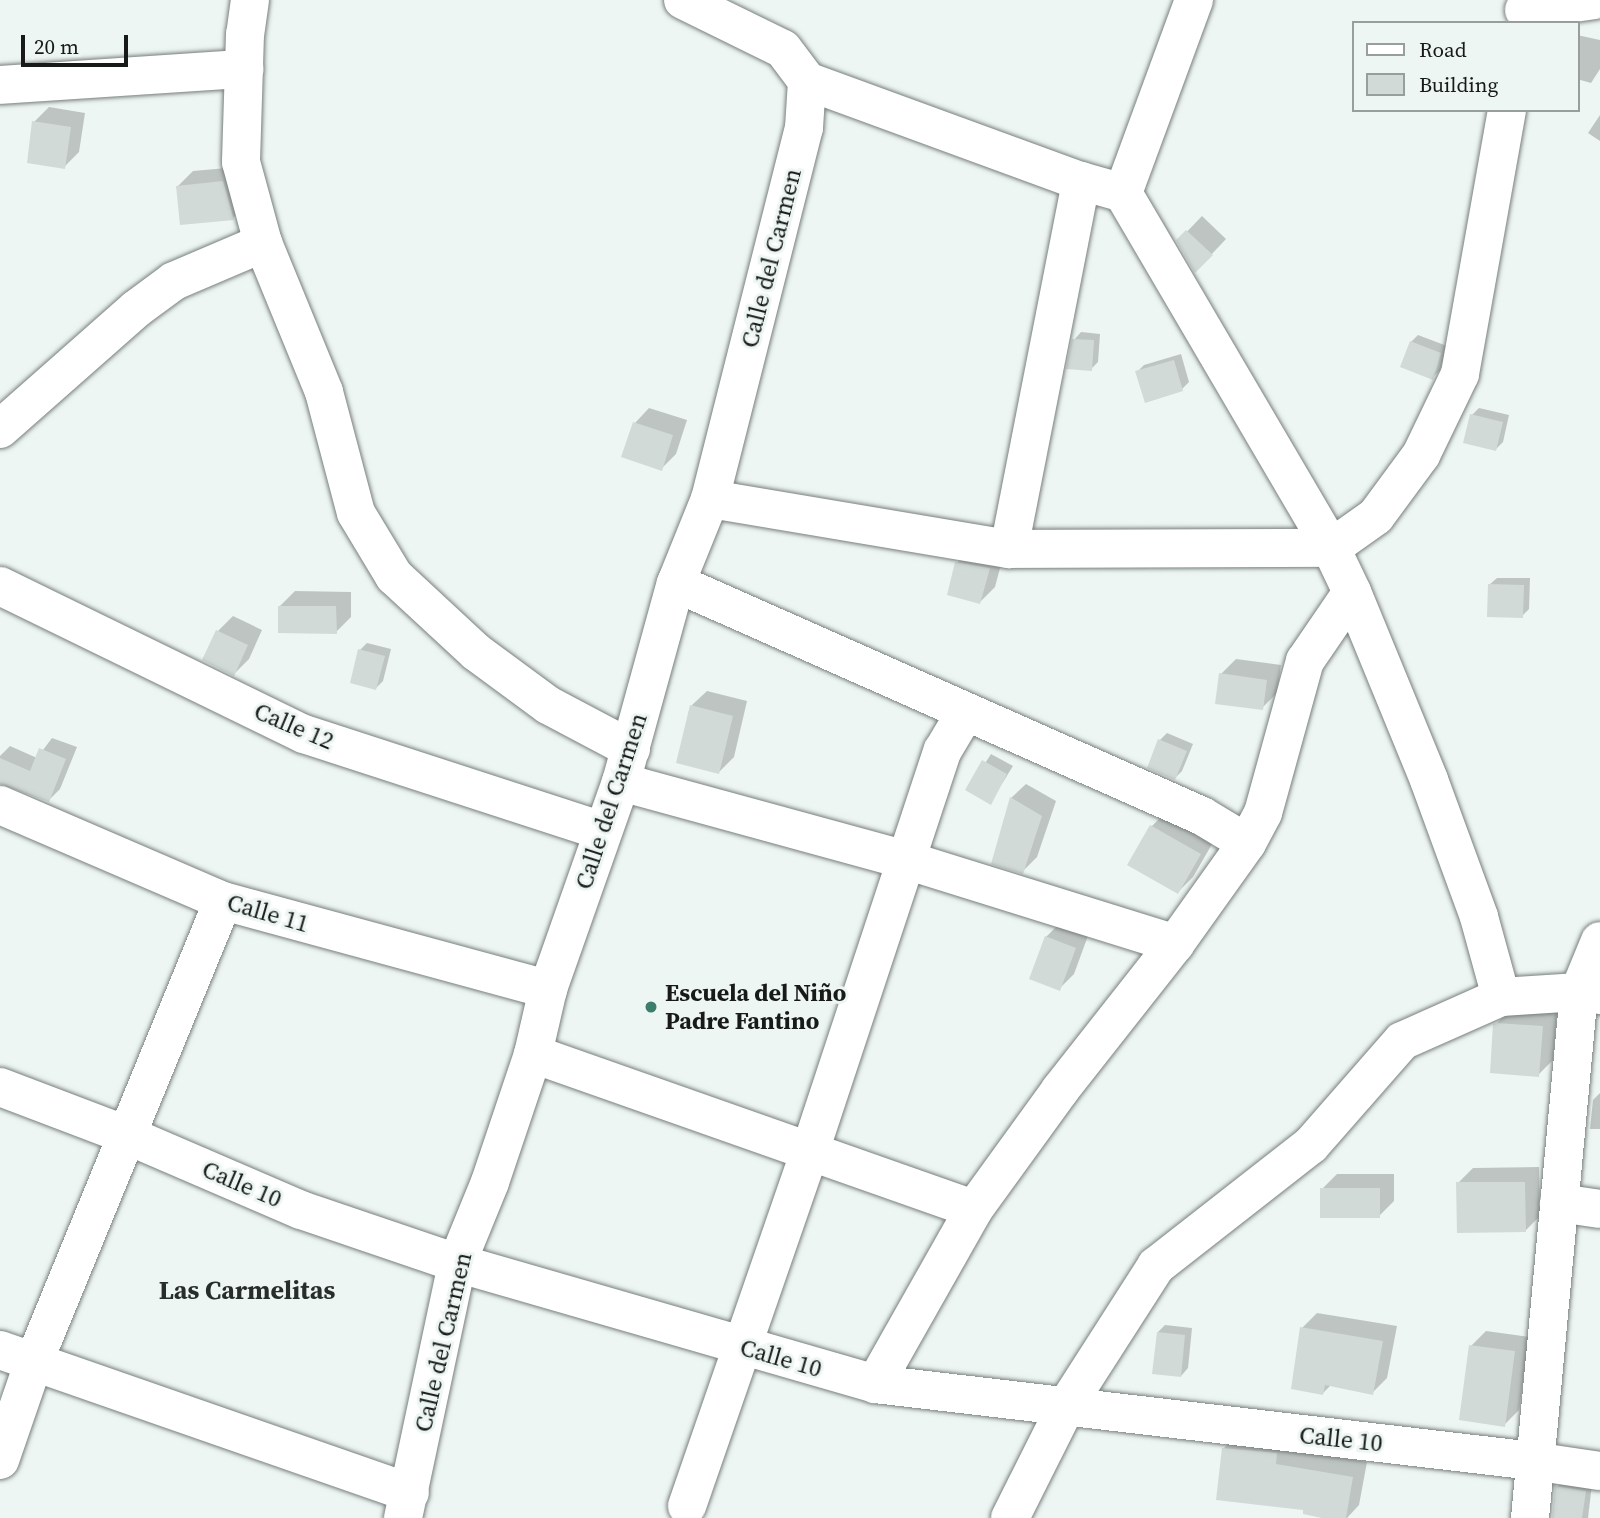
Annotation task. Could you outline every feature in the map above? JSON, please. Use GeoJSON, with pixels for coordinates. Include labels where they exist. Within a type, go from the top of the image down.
{"type":"FeatureCollection","features":[{"type":"Feature","properties":{"kind":"street"},"geometry":{"type":"LineString","coordinates":[[250,0],[244,69],[241,163],[263,243],[324,392],[356,513],[394,576],[477,652],[626,766],[906,860],[1175,944]]}},
{"type":"Feature","properties":{"kind":"street"},"geometry":{"type":"LineString","coordinates":[[682,0],[783,49],[807,82],[1081,181],[1123,193],[1331,548],[1352,592],[1429,780],[1479,917],[1501,997]]}},
{"type":"Feature","properties":{"kind":"street"},"geometry":{"type":"LineString","coordinates":[[1123,193],[1194,0]]}},
{"type":"Feature","properties":{"kind":"street"},"geometry":{"type":"LineString","coordinates":[[1523,11],[1594,0]]}},
{"type":"Feature","properties":{"kind":"street"},"geometry":{"type":"LineString","coordinates":[[0,85],[244,69]]}},
{"type":"Feature","properties":{"kind":"street","name":"Calle del Carmen"},"geometry":{"type":"LineString","coordinates":[[406,1505],[457,1263],[490,1182],[533,1054],[548,989],[626,766],[676,583],[710,499],[804,128],[807,82]]}},
{"type":"Feature","properties":{"kind":"street"},"geometry":{"type":"LineString","coordinates":[[710,499],[1009,549],[1331,548],[1376,516],[1384,506],[1421,454],[1460,374],[1507,112]]}},
{"type":"Feature","properties":{"kind":"street"},"geometry":{"type":"LineString","coordinates":[[1009,549],[1081,181]]}},
{"type":"Feature","properties":{"kind":"street"},"geometry":{"type":"LineString","coordinates":[[0,429],[136,309],[174,281],[263,243]]}},
{"type":"Feature","properties":{"kind":"street"},"geometry":{"type":"LineString","coordinates":[[676,583],[1202,816],[1247,843]]}},
{"type":"Feature","properties":{"kind":"street"},"geometry":{"type":"LineString","coordinates":[[875,1384],[974,1209],[1060,1090],[1175,944],[1247,843],[1263,813],[1305,661],[1352,592]]}},
{"type":"Feature","properties":{"kind":"street","name":"Calle 12"},"geometry":{"type":"LineString","coordinates":[[4,599],[304,734],[602,831]]}},
{"type":"Feature","properties":{"kind":"street"},"geometry":{"type":"LineString","coordinates":[[687,1506],[810,1151],[943,750],[965,713]]}},
{"type":"Feature","properties":{"kind":"street","name":"Calle 11"},"geometry":{"type":"LineString","coordinates":[[0,805],[223,901],[548,989]]}},
{"type":"Feature","properties":{"kind":"street"},"geometry":{"type":"LineString","coordinates":[[0,1460],[17,1357],[129,1136],[223,901]]}},
{"type":"Feature","properties":{"kind":"street"},"geometry":{"type":"LineString","coordinates":[[1530,1518],[1533,1461],[1559,1203],[1600,941]]}},
{"type":"Feature","properties":{"kind":"street"},"geometry":{"type":"LineString","coordinates":[[1010,1518],[1065,1408],[1156,1266],[1311,1145],[1402,1041],[1501,997],[1590,994]]}},
{"type":"Feature","properties":{"kind":"street"},"geometry":{"type":"LineString","coordinates":[[533,1054],[974,1209]]}},
{"type":"Feature","properties":{"kind":"street","name":"Calle 10"},"geometry":{"type":"LineString","coordinates":[[0,1087],[129,1136],[301,1210],[457,1263],[875,1384],[1600,1471]]}},
{"type":"Feature","properties":{"kind":"street"},"geometry":{"type":"LineString","coordinates":[[1559,1203],[1600,1209]]}},
{"type":"Feature","properties":{"kind":"street"},"geometry":{"type":"LineString","coordinates":[[17,1357],[406,1505]]}},
{"type":"Feature","properties":{"kind":"building"},"geometry":{"type":"Polygon","coordinates":[[[32,121],[71,127],[65,169],[27,163],[32,121]]]}},
{"type":"Feature","properties":{"kind":"building"},"geometry":{"type":"Polygon","coordinates":[[[223,181],[234,220],[180,225],[176,186],[223,181]]]}},
{"type":"Feature","properties":{"kind":"building"},"geometry":{"type":"Polygon","coordinates":[[[1186,230],[1213,255],[1195,273],[1176,240],[1186,230]]]}},
{"type":"Feature","properties":{"kind":"building"},"geometry":{"type":"Polygon","coordinates":[[[1072,339],[1094,340],[1092,371],[1066,369],[1072,339]]]}},
{"type":"Feature","properties":{"kind":"building"},"geometry":{"type":"Polygon","coordinates":[[[1410,341],[1441,353],[1433,380],[1400,367],[1410,341]]]}},
{"type":"Feature","properties":{"kind":"building"},"geometry":{"type":"Polygon","coordinates":[[[1174,360],[1183,391],[1145,403],[1135,371],[1174,360]]]}},
{"type":"Feature","properties":{"kind":"building"},"geometry":{"type":"Polygon","coordinates":[[[1470,414],[1503,422],[1496,451],[1463,443],[1470,414]]]}},
{"type":"Feature","properties":{"kind":"building"},"geometry":{"type":"Polygon","coordinates":[[[633,422],[673,435],[662,471],[621,457],[633,422]]]}},
{"type":"Feature","properties":{"kind":"building"},"geometry":{"type":"Polygon","coordinates":[[[955,562],[990,568],[980,604],[947,595],[955,562]]]}},
{"type":"Feature","properties":{"kind":"building"},"geometry":{"type":"Polygon","coordinates":[[[1488,584],[1524,585],[1523,618],[1487,617],[1488,584]]]}},
{"type":"Feature","properties":{"kind":"building"},"geometry":{"type":"Polygon","coordinates":[[[278,606],[336,606],[337,634],[278,633],[278,606]]]}},
{"type":"Feature","properties":{"kind":"building"},"geometry":{"type":"Polygon","coordinates":[[[216,630],[248,645],[234,676],[202,660],[216,630]]]}},
{"type":"Feature","properties":{"kind":"building"},"geometry":{"type":"Polygon","coordinates":[[[358,649],[385,656],[376,690],[350,683],[358,649]]]}},
{"type":"Feature","properties":{"kind":"building"},"geometry":{"type":"Polygon","coordinates":[[[1219,673],[1267,680],[1263,710],[1215,704],[1219,673]]]}},
{"type":"Feature","properties":{"kind":"building"},"geometry":{"type":"Polygon","coordinates":[[[690,705],[733,716],[719,774],[676,763],[690,705]]]}},
{"type":"Feature","properties":{"kind":"building"},"geometry":{"type":"Polygon","coordinates":[[[1158,739],[1187,751],[1175,780],[1147,768],[1158,739]]]}},
{"type":"Feature","properties":{"kind":"building"},"geometry":{"type":"Polygon","coordinates":[[[39,748],[66,759],[49,802],[0,784],[0,758],[30,771],[39,748]]]}},
{"type":"Feature","properties":{"kind":"building"},"geometry":{"type":"Polygon","coordinates":[[[982,760],[1007,774],[991,805],[965,790],[982,760]]]}},
{"type":"Feature","properties":{"kind":"building"},"geometry":{"type":"Polygon","coordinates":[[[1010,797],[1042,816],[1023,874],[991,864],[1010,797]]]}},
{"type":"Feature","properties":{"kind":"building"},"geometry":{"type":"Polygon","coordinates":[[[1150,825],[1201,854],[1178,894],[1127,865],[1150,825]]]}},
{"type":"Feature","properties":{"kind":"building"},"geometry":{"type":"Polygon","coordinates":[[[1045,936],[1076,948],[1060,991],[1029,979],[1045,936]]]}},
{"type":"Feature","properties":{"kind":"building"},"geometry":{"type":"Polygon","coordinates":[[[1493,1024],[1543,1026],[1539,1077],[1490,1073],[1493,1024]]]}},
{"type":"Feature","properties":{"kind":"building"},"geometry":{"type":"Polygon","coordinates":[[[1456,1182],[1525,1182],[1526,1232],[1457,1233],[1456,1182]]]}},
{"type":"Feature","properties":{"kind":"building"},"geometry":{"type":"Polygon","coordinates":[[[1320,1188],[1380,1188],[1380,1218],[1320,1218],[1320,1188]]]}},
{"type":"Feature","properties":{"kind":"building"},"geometry":{"type":"Polygon","coordinates":[[[1300,1327],[1383,1341],[1373,1395],[1325,1385],[1323,1395],[1291,1389],[1300,1327]]]}},
{"type":"Feature","properties":{"kind":"building"},"geometry":{"type":"Polygon","coordinates":[[[1157,1332],[1185,1335],[1181,1377],[1152,1374],[1157,1332]]]}},
{"type":"Feature","properties":{"kind":"building"},"geometry":{"type":"Polygon","coordinates":[[[1469,1345],[1515,1351],[1505,1427],[1459,1420],[1469,1345]]]}},
{"type":"Feature","properties":{"kind":"building"},"geometry":{"type":"Polygon","coordinates":[[[1222,1448],[1277,1453],[1276,1464],[1353,1477],[1346,1518],[1322,1518],[1303,1514],[1303,1510],[1216,1500],[1222,1448]]]}},
{"type":"Feature","properties":{"kind":"building"},"geometry":{"type":"Polygon","coordinates":[[[1555,1486],[1586,1491],[1582,1518],[1552,1518],[1555,1486]]]}},
{"type":"Feature","properties":{"kind":"place","name":"Escuela del Niño Padre Fantino"},"geometry":{"type":"Point","coordinates":[651,1007]}},
{"type":"Feature","properties":{"kind":"district","name":"Las Carmelitas"},"geometry":{"type":"Point","coordinates":[247,1291]}}]}
